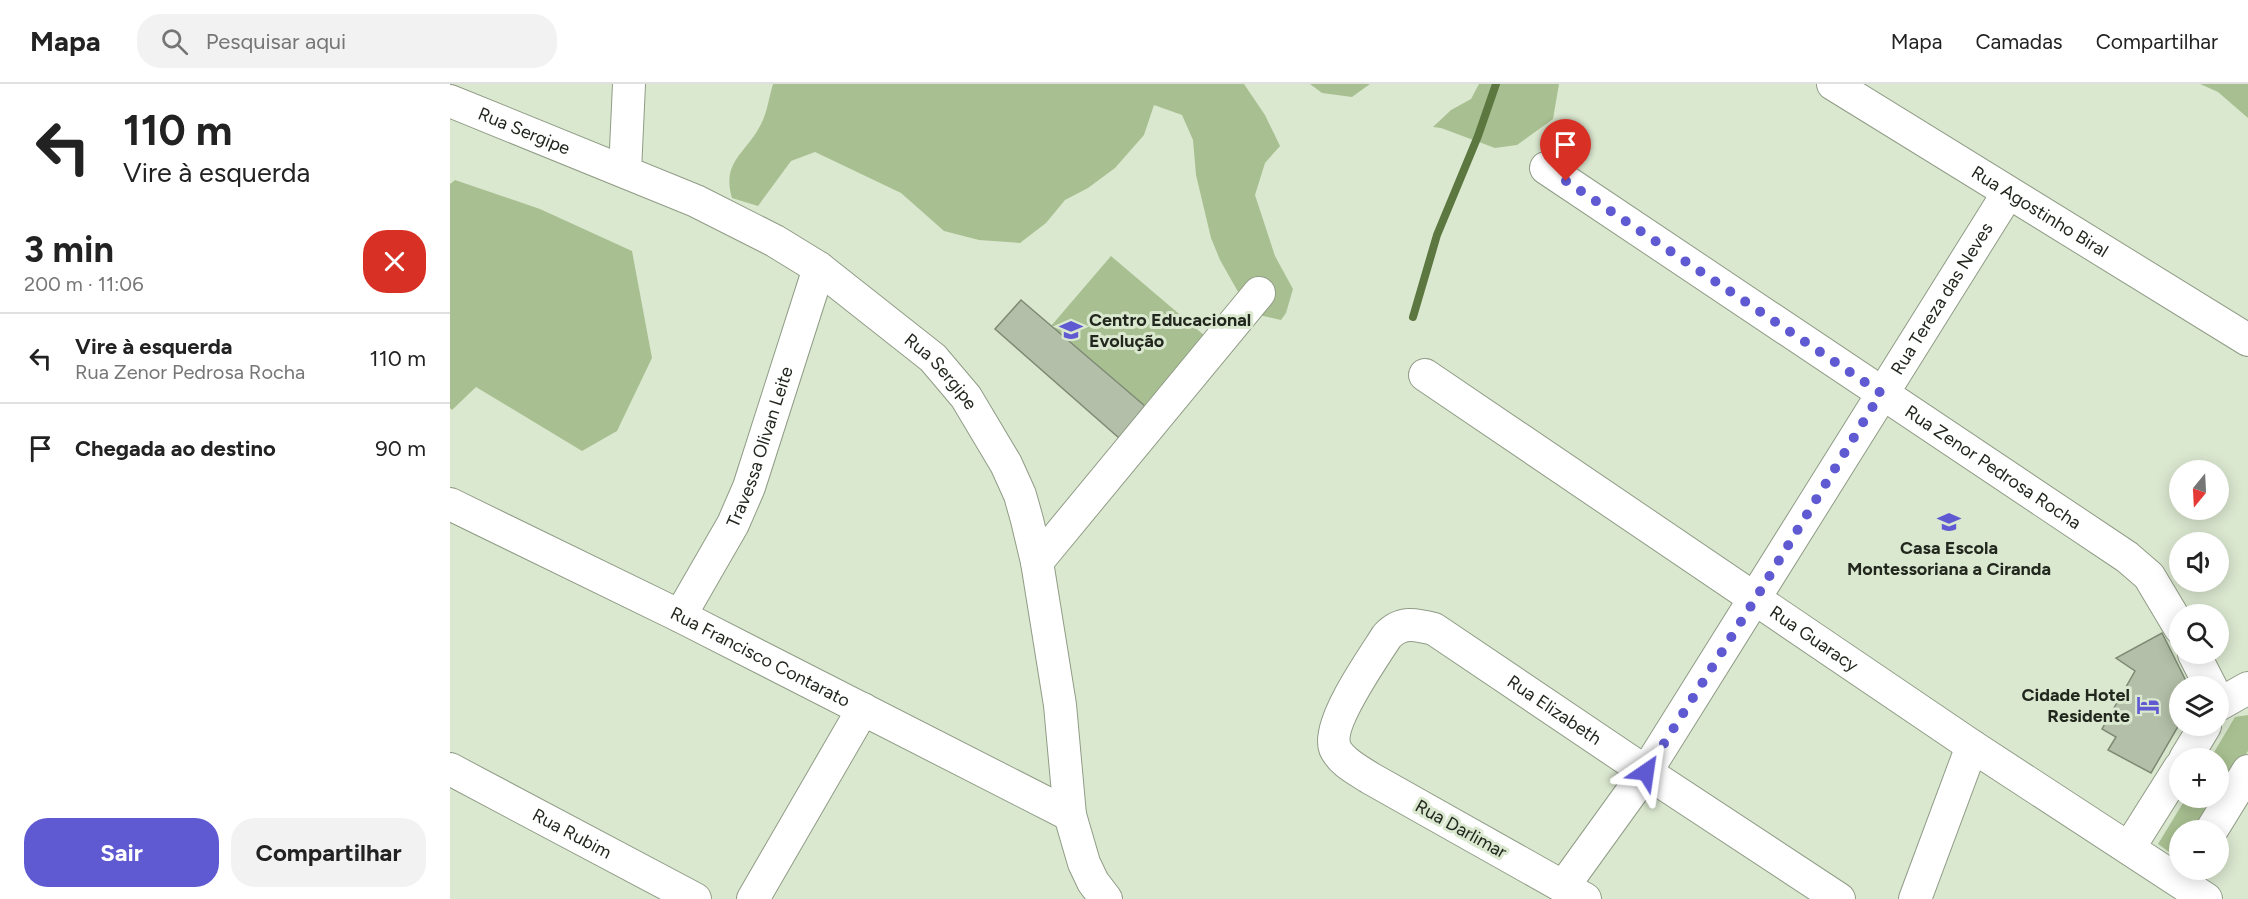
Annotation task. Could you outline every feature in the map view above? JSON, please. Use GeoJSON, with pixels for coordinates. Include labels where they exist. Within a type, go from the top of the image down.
{"type":"FeatureCollection","features":[{"type":"Feature","properties":{"kind":"street"},"geometry":{"type":"LineString","coordinates":[[625,171],[629,84]]}},
{"type":"Feature","properties":{"kind":"street","name":"Rua Agostinho Biral"},"geometry":{"type":"LineString","coordinates":[[1833,84],[2248,340]]}},
{"type":"Feature","properties":{"kind":"street","name":"Rua Sergipe"},"geometry":{"type":"LineString","coordinates":[[450,101],[696,201],[774,241],[819,268],[933,358],[966,397],[1006,464],[1020,495],[1037,562],[1060,705],[1070,815],[1092,882],[1106,899]]}},
{"type":"Feature","properties":{"kind":"street","name":"Rua Zenor Pedrosa Rocha"},"geometry":{"type":"LineString","coordinates":[[1546,168],[2127,557],[2150,576],[2169,609]]}},
{"type":"Feature","properties":{"kind":"street","name":"Rua Tereza das Neves"},"geometry":{"type":"LineString","coordinates":[[1574,893],[1646,772],[2008,193]]}},
{"type":"Feature","properties":{"kind":"street","name":"Travessa Olivan Leite"},"geometry":{"type":"LineString","coordinates":[[680,616],[733,524],[749,487],[819,268]]}},
{"type":"Feature","properties":{"kind":"street"},"geometry":{"type":"LineString","coordinates":[[1037,562],[1258,293]]}},
{"type":"Feature","properties":{"kind":"street","name":"Rua Guaracy"},"geometry":{"type":"LineString","coordinates":[[1425,375],[1972,746],[2129,848],[2169,869]]}},
{"type":"Feature","properties":{"kind":"street","name":"Rua Francisco Contarato"},"geometry":{"type":"LineString","coordinates":[[450,504],[680,616],[1070,815]]}},
{"type":"Feature","properties":{"kind":"street","name":"Rua Elizabeth"},"geometry":{"type":"LineString","coordinates":[[1340,756],[1334,742],[1340,714],[1387,636],[1396,627],[1405,625],[1434,629],[1839,899]]}},
{"type":"Feature","properties":{"kind":"street"},"geometry":{"type":"LineString","coordinates":[[2229,697],[2248,688]]}},
{"type":"Feature","properties":{"kind":"street"},"geometry":{"type":"LineString","coordinates":[[753,899],[863,709]]}},
{"type":"Feature","properties":{"kind":"street"},"geometry":{"type":"LineString","coordinates":[[1915,899],[1972,746]]}},
{"type":"Feature","properties":{"kind":"street","name":"Rua Darlimar"},"geometry":{"type":"LineString","coordinates":[[1340,756],[1370,778],[1574,893]]}},
{"type":"Feature","properties":{"kind":"street","name":"Rua Rubim"},"geometry":{"type":"LineString","coordinates":[[450,769],[695,899]]}},
{"type":"Feature","properties":{"kind":"street"},"geometry":{"type":"LineString","coordinates":[[2218,820],[2248,771]]}},
{"type":"Feature","properties":{"kind":"street"},"geometry":{"type":"LineString","coordinates":[[2129,848],[2169,784]]}},
{"type":"Feature","properties":{"kind":"street","name":"Rua Guaracy"},"geometry":{"type":"LineString","coordinates":[[2187,880],[2206,899]]}},
{"type":"Feature","properties":{"kind":"green space"},"geometry":{"type":"Polygon","coordinates":[[[773,84],[1244,84],[1265,115],[1280,146],[1265,163],[1255,195],[1275,256],[1293,289],[1286,313],[1281,320],[1250,313],[1220,260],[1211,238],[1196,175],[1193,140],[1182,115],[1154,105],[1144,135],[1115,168],[1088,188],[1065,200],[1046,223],[1020,243],[979,240],[944,231],[901,193],[815,152],[791,161],[758,206],[732,198],[730,175],[733,166],[761,124],[773,84]]]}},
{"type":"Feature","properties":{"kind":"green space"},"geometry":{"type":"Polygon","coordinates":[[[1310,84],[1370,84],[1352,97],[1322,93],[1310,84]]]}},
{"type":"Feature","properties":{"kind":"green space"},"geometry":{"type":"Polygon","coordinates":[[[1479,84],[1559,84],[1553,119],[1517,145],[1495,148],[1433,127],[1451,110],[1471,99],[1479,84]]]}},
{"type":"Feature","properties":{"kind":"green space"},"geometry":{"type":"Polygon","coordinates":[[[2200,84],[2248,84],[2248,118],[2218,92],[2200,84]]]}},
{"type":"Feature","properties":{"kind":"green space"},"geometry":{"type":"Polygon","coordinates":[[[455,180],[540,209],[632,251],[652,358],[617,431],[582,451],[476,387],[452,410],[450,408],[450,184],[455,180]]]}},
{"type":"Feature","properties":{"kind":"green space"},"geometry":{"type":"Polygon","coordinates":[[[1111,256],[1205,336],[1145,406],[1051,326],[1111,256]]]}},
{"type":"Feature","properties":{"kind":"green space"},"geometry":{"type":"Polygon","coordinates":[[[2248,715],[2248,751],[2229,781],[2229,748],[2217,748],[2224,736],[2229,736],[2229,727],[2235,717],[2248,715]]]}},
{"type":"Feature","properties":{"kind":"green space"},"geometry":{"type":"Polygon","coordinates":[[[2180,808],[2212,808],[2204,820],[2173,820],[2180,808]]]}},
{"type":"Feature","properties":{"kind":"green space"},"geometry":{"type":"Polygon","coordinates":[[[2169,826],[2169,852],[2158,844],[2169,826]]]}},
{"type":"Feature","properties":{"kind":"building"},"geometry":{"type":"Polygon","coordinates":[[[1021,300],[1145,406],[1119,438],[995,329],[1021,300]]]}},
{"type":"Feature","properties":{"kind":"building","name":"Cidade Hotel Residente"},"geometry":{"type":"Polygon","coordinates":[[[2162,633],[2169,647],[2169,664],[2178,664],[2184,676],[2169,676],[2169,736],[2172,736],[2151,773],[2108,750],[2116,737],[2102,729],[2135,671],[2116,658],[2162,633]]]}},
{"type":"Feature","properties":{"kind":"waterway"},"geometry":{"type":"LineString","coordinates":[[1413,317],[1437,235],[1478,136],[1496,84]]}},
{"type":"Feature","properties":{"kind":"place","name":"Centro Educacional Evolução"},"geometry":{"type":"Point","coordinates":[1071,330]}},
{"type":"Feature","properties":{"kind":"place","name":"Casa Escola Montessoriana a Ciranda"},"geometry":{"type":"Point","coordinates":[1949,522]}},
{"type":"Feature","properties":{"kind":"place","name":"Cidade Hotel Residente"},"geometry":{"type":"Point","coordinates":[2148,705]}},
{"type":"Feature","properties":{"kind":"route"},"geometry":{"type":"LineString","coordinates":[[1566,181],[1881,393],[1646,772]]}}]}
